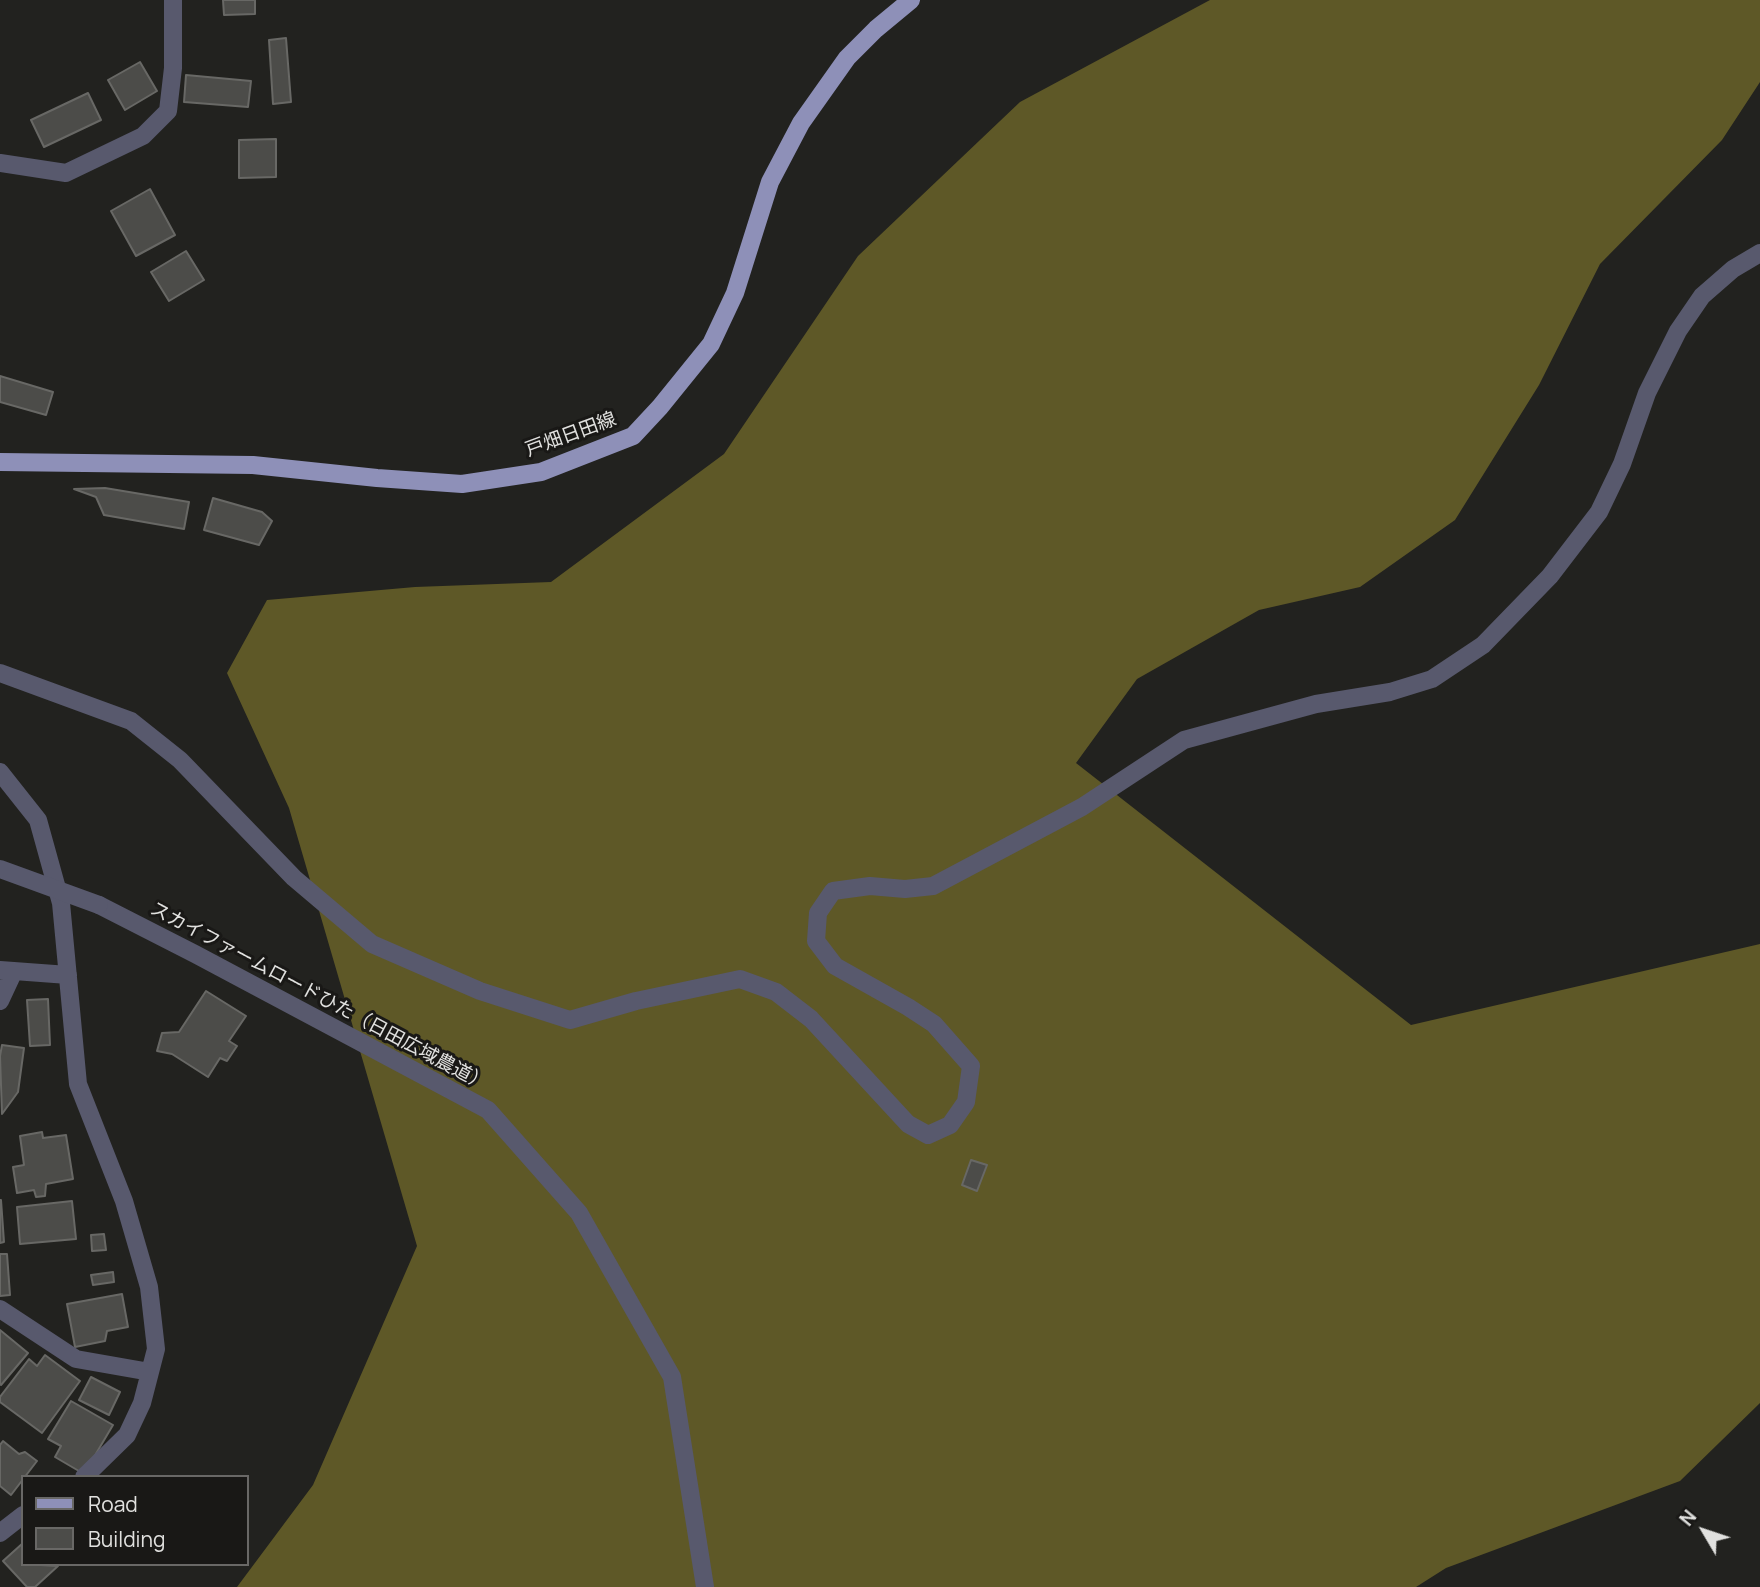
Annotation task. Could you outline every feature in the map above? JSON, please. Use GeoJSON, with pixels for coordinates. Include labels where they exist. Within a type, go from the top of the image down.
{"type":"FeatureCollection","features":[{"type":"Feature","properties":{"kind":"main road","name":"戸畑日田線"},"geometry":{"type":"LineString","coordinates":[[0,462],[253,465],[463,484],[541,472],[633,436],[711,344],[735,293],[770,182],[801,123],[847,58],[911,0]]}},
{"type":"Feature","properties":{"kind":"street"},"geometry":{"type":"LineString","coordinates":[[0,163],[65,173],[143,136],[168,110],[173,68],[173,0]]}},
{"type":"Feature","properties":{"kind":"street"},"geometry":{"type":"LineString","coordinates":[[0,673],[131,721],[180,760],[294,878],[372,944],[480,991],[570,1020],[635,1001],[740,979],[776,992],[811,1019],[908,1124],[928,1135],[950,1125],[966,1102],[971,1066],[934,1024],[835,966],[816,941],[818,913],[833,891],[870,886],[905,889],[933,886],[1082,807],[1184,740],[1316,704],[1390,692],[1432,679],[1483,645],[1550,576],[1599,512],[1622,464],[1647,393],[1678,331],[1702,296],[1733,268],[1760,253]]}},
{"type":"Feature","properties":{"kind":"street"},"geometry":{"type":"LineString","coordinates":[[0,772],[38,820],[61,903],[78,1084],[124,1201],[149,1287],[156,1349],[142,1403],[127,1435],[86,1475]]}},
{"type":"Feature","properties":{"kind":"street","name":"スカイファームロードひた（日田広域農道）"},"geometry":{"type":"LineString","coordinates":[[0,869],[99,905],[488,1110],[579,1213],[672,1377],[705,1587]]}},
{"type":"Feature","properties":{"kind":"street"},"geometry":{"type":"LineString","coordinates":[[0,1001],[7,971],[68,975]]}},
{"type":"Feature","properties":{"kind":"street"},"geometry":{"type":"LineString","coordinates":[[0,1309],[76,1359],[150,1372]]}},
{"type":"Feature","properties":{"kind":"street"},"geometry":{"type":"LineString","coordinates":[[0,1533],[21,1517]]}},
{"type":"Feature","properties":{"kind":"shaded area"},"geometry":{"type":"Polygon","coordinates":[[[1210,0],[1760,0],[1760,82],[1722,140],[1600,264],[1539,385],[1455,520],[1360,587],[1259,610],[1137,679],[1076,763],[1411,1025],[1760,944],[1760,1403],[1680,1481],[1446,1568],[1416,1587],[237,1587],[313,1485],[417,1246],[289,808],[227,673],[267,600],[415,587],[551,582],[724,454],[858,256],[1020,102],[1210,0]]]}},
{"type":"Feature","properties":{"kind":"building"},"geometry":{"type":"Polygon","coordinates":[[[223,0],[255,0],[255,14],[224,15],[223,0]]]}},
{"type":"Feature","properties":{"kind":"building"},"geometry":{"type":"Polygon","coordinates":[[[286,38],[291,102],[273,104],[269,40],[286,38]]]}},
{"type":"Feature","properties":{"kind":"building"},"geometry":{"type":"Polygon","coordinates":[[[140,62],[157,91],[125,110],[108,80],[140,62]]]}},
{"type":"Feature","properties":{"kind":"building"},"geometry":{"type":"Polygon","coordinates":[[[186,75],[251,81],[248,107],[184,102],[186,75]]]}},
{"type":"Feature","properties":{"kind":"building"},"geometry":{"type":"Polygon","coordinates":[[[88,93],[101,120],[44,147],[31,120],[88,93]]]}},
{"type":"Feature","properties":{"kind":"building"},"geometry":{"type":"Polygon","coordinates":[[[276,139],[276,177],[239,178],[239,140],[276,139]]]}},
{"type":"Feature","properties":{"kind":"building"},"geometry":{"type":"Polygon","coordinates":[[[150,189],[175,235],[136,256],[111,211],[150,189]]]}},
{"type":"Feature","properties":{"kind":"building"},"geometry":{"type":"Polygon","coordinates":[[[186,251],[204,280],[169,301],[151,272],[186,251]]]}},
{"type":"Feature","properties":{"kind":"building"},"geometry":{"type":"Polygon","coordinates":[[[0,376],[53,392],[46,415],[0,402],[0,376]]]}},
{"type":"Feature","properties":{"kind":"building"},"geometry":{"type":"Polygon","coordinates":[[[105,488],[189,502],[184,529],[104,515],[96,497],[74,489],[105,488]]]}},
{"type":"Feature","properties":{"kind":"building"},"geometry":{"type":"Polygon","coordinates":[[[213,498],[262,512],[272,521],[259,545],[204,530],[213,498]]]}},
{"type":"Feature","properties":{"kind":"building"},"geometry":{"type":"Polygon","coordinates":[[[206,991],[246,1016],[229,1041],[237,1046],[227,1061],[220,1058],[208,1077],[172,1054],[157,1051],[162,1033],[179,1032],[206,991]]]}},
{"type":"Feature","properties":{"kind":"building"},"geometry":{"type":"Polygon","coordinates":[[[48,999],[50,1045],[30,1046],[27,1000],[48,999]]]}},
{"type":"Feature","properties":{"kind":"building"},"geometry":{"type":"Polygon","coordinates":[[[2,1045],[24,1048],[18,1092],[2,1114],[0,1056],[2,1045]]]}},
{"type":"Feature","properties":{"kind":"building"},"geometry":{"type":"Polygon","coordinates":[[[42,1132],[43,1138],[66,1135],[73,1179],[46,1184],[45,1196],[36,1197],[34,1190],[17,1193],[13,1167],[24,1165],[20,1136],[42,1132]]]}},
{"type":"Feature","properties":{"kind":"building"},"geometry":{"type":"Polygon","coordinates":[[[971,1160],[987,1165],[977,1191],[962,1185],[971,1160]]]}},
{"type":"Feature","properties":{"kind":"building"},"geometry":{"type":"Polygon","coordinates":[[[0,1200],[4,1242],[0,1243],[0,1200]]]}},
{"type":"Feature","properties":{"kind":"building"},"geometry":{"type":"Polygon","coordinates":[[[72,1201],[76,1239],[20,1244],[17,1207],[72,1201]]]}},
{"type":"Feature","properties":{"kind":"building"},"geometry":{"type":"Polygon","coordinates":[[[104,1234],[106,1250],[92,1251],[91,1235],[104,1234]]]}},
{"type":"Feature","properties":{"kind":"building"},"geometry":{"type":"Polygon","coordinates":[[[0,1254],[7,1254],[10,1295],[0,1296],[0,1254]]]}},
{"type":"Feature","properties":{"kind":"building"},"geometry":{"type":"Polygon","coordinates":[[[113,1272],[114,1282],[93,1285],[91,1275],[113,1272]]]}},
{"type":"Feature","properties":{"kind":"building"},"geometry":{"type":"Polygon","coordinates":[[[122,1294],[128,1327],[107,1331],[105,1341],[75,1347],[67,1304],[122,1294]]]}},
{"type":"Feature","properties":{"kind":"building"},"geometry":{"type":"Polygon","coordinates":[[[0,1330],[28,1353],[1,1385],[0,1384],[0,1330]]]}},
{"type":"Feature","properties":{"kind":"building"},"geometry":{"type":"Polygon","coordinates":[[[45,1355],[80,1381],[42,1433],[0,1402],[0,1397],[29,1359],[37,1366],[45,1355]]]}},
{"type":"Feature","properties":{"kind":"building"},"geometry":{"type":"Polygon","coordinates":[[[91,1377],[120,1392],[109,1415],[79,1400],[91,1377]]]}},
{"type":"Feature","properties":{"kind":"building"},"geometry":{"type":"Polygon","coordinates":[[[71,1401],[113,1425],[84,1474],[55,1457],[61,1446],[48,1439],[71,1401]]]}},
{"type":"Feature","properties":{"kind":"building"},"geometry":{"type":"Polygon","coordinates":[[[3,1441],[19,1454],[25,1452],[37,1461],[26,1475],[21,1475],[21,1482],[11,1495],[0,1486],[0,1445],[3,1441]]]}},
{"type":"Feature","properties":{"kind":"building"},"geometry":{"type":"Polygon","coordinates":[[[21,1545],[21,1566],[58,1566],[35,1587],[27,1587],[3,1561],[21,1545]]]}}]}
